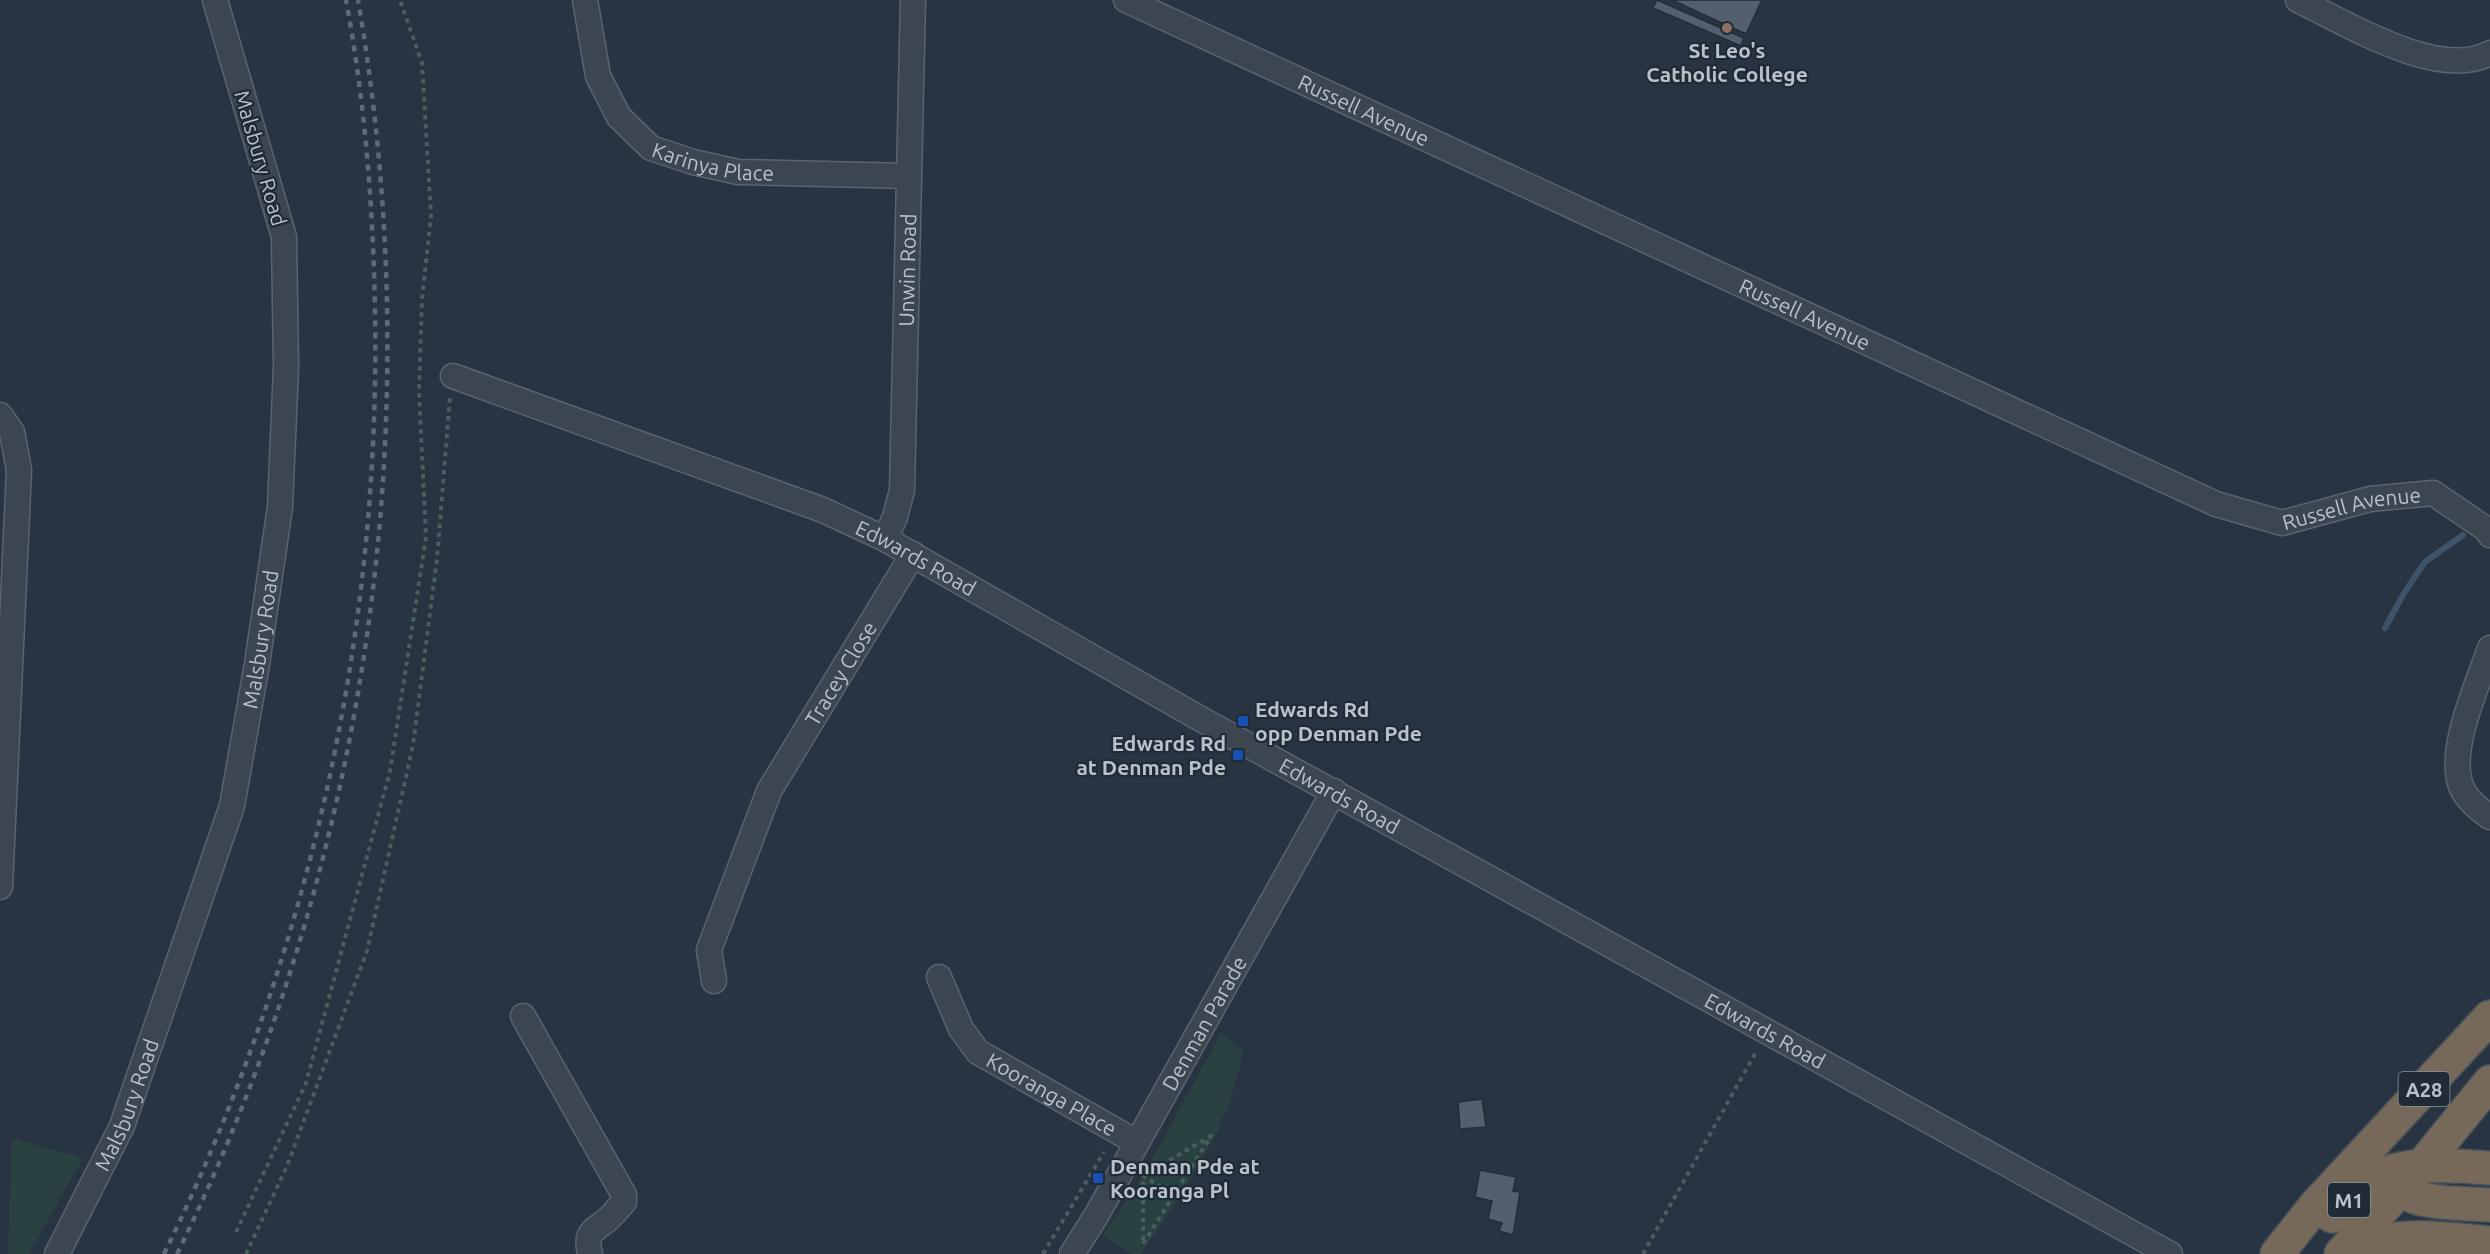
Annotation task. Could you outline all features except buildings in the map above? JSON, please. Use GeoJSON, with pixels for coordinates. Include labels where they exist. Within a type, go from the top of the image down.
{"type":"FeatureCollection","features":[{"type":"Feature","properties":{"kind":"highway","name":"A28"},"geometry":{"type":"LineString","coordinates":[[2277,1254],[2315,1206],[2490,1017]]}},
{"type":"Feature","properties":{"kind":"highway","name":"A28"},"geometry":{"type":"LineString","coordinates":[[2341,1254],[2356,1242],[2409,1183],[2490,1082]]}},
{"type":"Feature","properties":{"kind":"highway"},"geometry":{"type":"LineString","coordinates":[[2388,1128],[2386,1154],[2409,1183],[2490,1205]]}},
{"type":"Feature","properties":{"kind":"highway"},"geometry":{"type":"LineString","coordinates":[[2409,1183],[2490,1168]]}},
{"type":"Feature","properties":{"kind":"highway","name":"M1"},"geometry":{"type":"LineString","coordinates":[[2290,1254],[2365,1186],[2409,1183]]}},
{"type":"Feature","properties":{"kind":"highway","name":"M1"},"geometry":{"type":"LineString","coordinates":[[2356,1242],[2400,1238],[2490,1244]]}},
{"type":"Feature","properties":{"kind":"street","name":"Malsbury Road"},"geometry":{"type":"LineString","coordinates":[[57,1254],[122,1126],[232,806],[257,664],[280,507],[286,367],[284,237],[215,0]]}},
{"type":"Feature","properties":{"kind":"street","name":"Karinya Place"},"geometry":{"type":"LineString","coordinates":[[585,0],[598,76],[619,117],[651,148],[693,162],[738,172],[908,176]]}},
{"type":"Feature","properties":{"kind":"street","name":"Unwin Road"},"geometry":{"type":"LineString","coordinates":[[885,539],[897,513],[902,490],[913,0]]}},
{"type":"Feature","properties":{"kind":"street","name":"Russell Avenue"},"geometry":{"type":"LineString","coordinates":[[1126,0],[2216,504],[2282,523],[2370,499],[2433,493],[2486,529],[2490,535]]}},
{"type":"Feature","properties":{"kind":"street"},"geometry":{"type":"LineString","coordinates":[[2298,0],[2416,55],[2456,62],[2481,58],[2490,53]]}},
{"type":"Feature","properties":{"kind":"street","name":"Edwards Road"},"geometry":{"type":"LineString","coordinates":[[453,376],[823,510],[885,539],[1199,718],[2170,1254]]}},
{"type":"Feature","properties":{"kind":"street"},"geometry":{"type":"LineString","coordinates":[[0,415],[12,432],[19,470],[0,887]]}},
{"type":"Feature","properties":{"kind":"street","name":"Tracey Close"},"geometry":{"type":"LineString","coordinates":[[714,981],[709,950],[769,792],[913,554]]}},
{"type":"Feature","properties":{"kind":"street"},"geometry":{"type":"LineString","coordinates":[[2490,648],[2465,720],[2458,750],[2460,783],[2475,807],[2490,817]]}},
{"type":"Feature","properties":{"kind":"street","name":"Denman Parade"},"geometry":{"type":"LineString","coordinates":[[1072,1254],[1334,791]]}},
{"type":"Feature","properties":{"kind":"street","name":"Kooranga Place"},"geometry":{"type":"LineString","coordinates":[[939,977],[961,1029],[978,1052],[1136,1142]]}},
{"type":"Feature","properties":{"kind":"street"},"geometry":{"type":"LineString","coordinates":[[523,1017],[624,1195],[624,1202],[608,1220],[591,1231],[587,1242],[590,1254]]}},
{"type":"Feature","properties":{"kind":"path"},"geometry":{"type":"LineString","coordinates":[[236,1232],[306,1083],[390,771],[426,537],[419,391],[422,299],[431,216],[422,63],[400,0]]}},
{"type":"Feature","properties":{"kind":"path"},"geometry":{"type":"LineString","coordinates":[[246,1254],[287,1166],[367,951],[413,745],[437,559],[447,422],[453,376]]}},
{"type":"Feature","properties":{"kind":"path"},"geometry":{"type":"LineString","coordinates":[[1643,1254],[1768,1031]]}},
{"type":"Feature","properties":{"kind":"path"},"geometry":{"type":"LineString","coordinates":[[1211,1136],[1143,1244],[1143,1176],[1211,1136]]}},
{"type":"Feature","properties":{"kind":"path"},"geometry":{"type":"LineString","coordinates":[[1043,1254],[1104,1152]]}},
{"type":"Feature","properties":{"kind":"path"},"geometry":{"type":"LineString","coordinates":[[1143,1176],[1174,1195]]}},
{"type":"Feature","properties":{"kind":"green space"},"geometry":{"type":"Polygon","coordinates":[[[1221,1033],[1244,1051],[1228,1109],[1218,1124],[1224,1121],[1178,1200],[1141,1254],[1131,1254],[1103,1235],[1143,1176],[1221,1033]]]}},
{"type":"Feature","properties":{"kind":"green space"},"geometry":{"type":"Polygon","coordinates":[[[12,1138],[83,1158],[29,1254],[8,1254],[12,1138]]]}},
{"type":"Feature","properties":{"kind":"waterway"},"geometry":{"type":"LineString","coordinates":[[2385,628],[2404,593],[2425,562],[2463,535]]}},
{"type":"Feature","properties":{"kind":"railway"},"geometry":{"type":"LineString","coordinates":[[164,1254],[215,1142],[259,1028],[296,912],[326,794],[349,675],[365,554],[374,432],[375,309],[367,154],[353,38],[346,0]]}},
{"type":"Feature","properties":{"kind":"railway"},"geometry":{"type":"LineString","coordinates":[[177,1254],[242,1106],[296,955],[337,799],[366,641],[383,482],[387,321],[379,160],[358,0]]}},
{"type":"Feature","properties":{"kind":"place","name":"St Leo's Catholic College"},"geometry":{"type":"Point","coordinates":[1727,28]}},
{"type":"Feature","properties":{"kind":"place","name":"Edwards Rd opp Denman Pde"},"geometry":{"type":"Point","coordinates":[1243,721]}},
{"type":"Feature","properties":{"kind":"place","name":"Edwards Rd at Denman Pde"},"geometry":{"type":"Point","coordinates":[1238,755]}},
{"type":"Feature","properties":{"kind":"place","name":"Denman Pde at Kooranga Pl"},"geometry":{"type":"Point","coordinates":[1098,1178]}}]}
